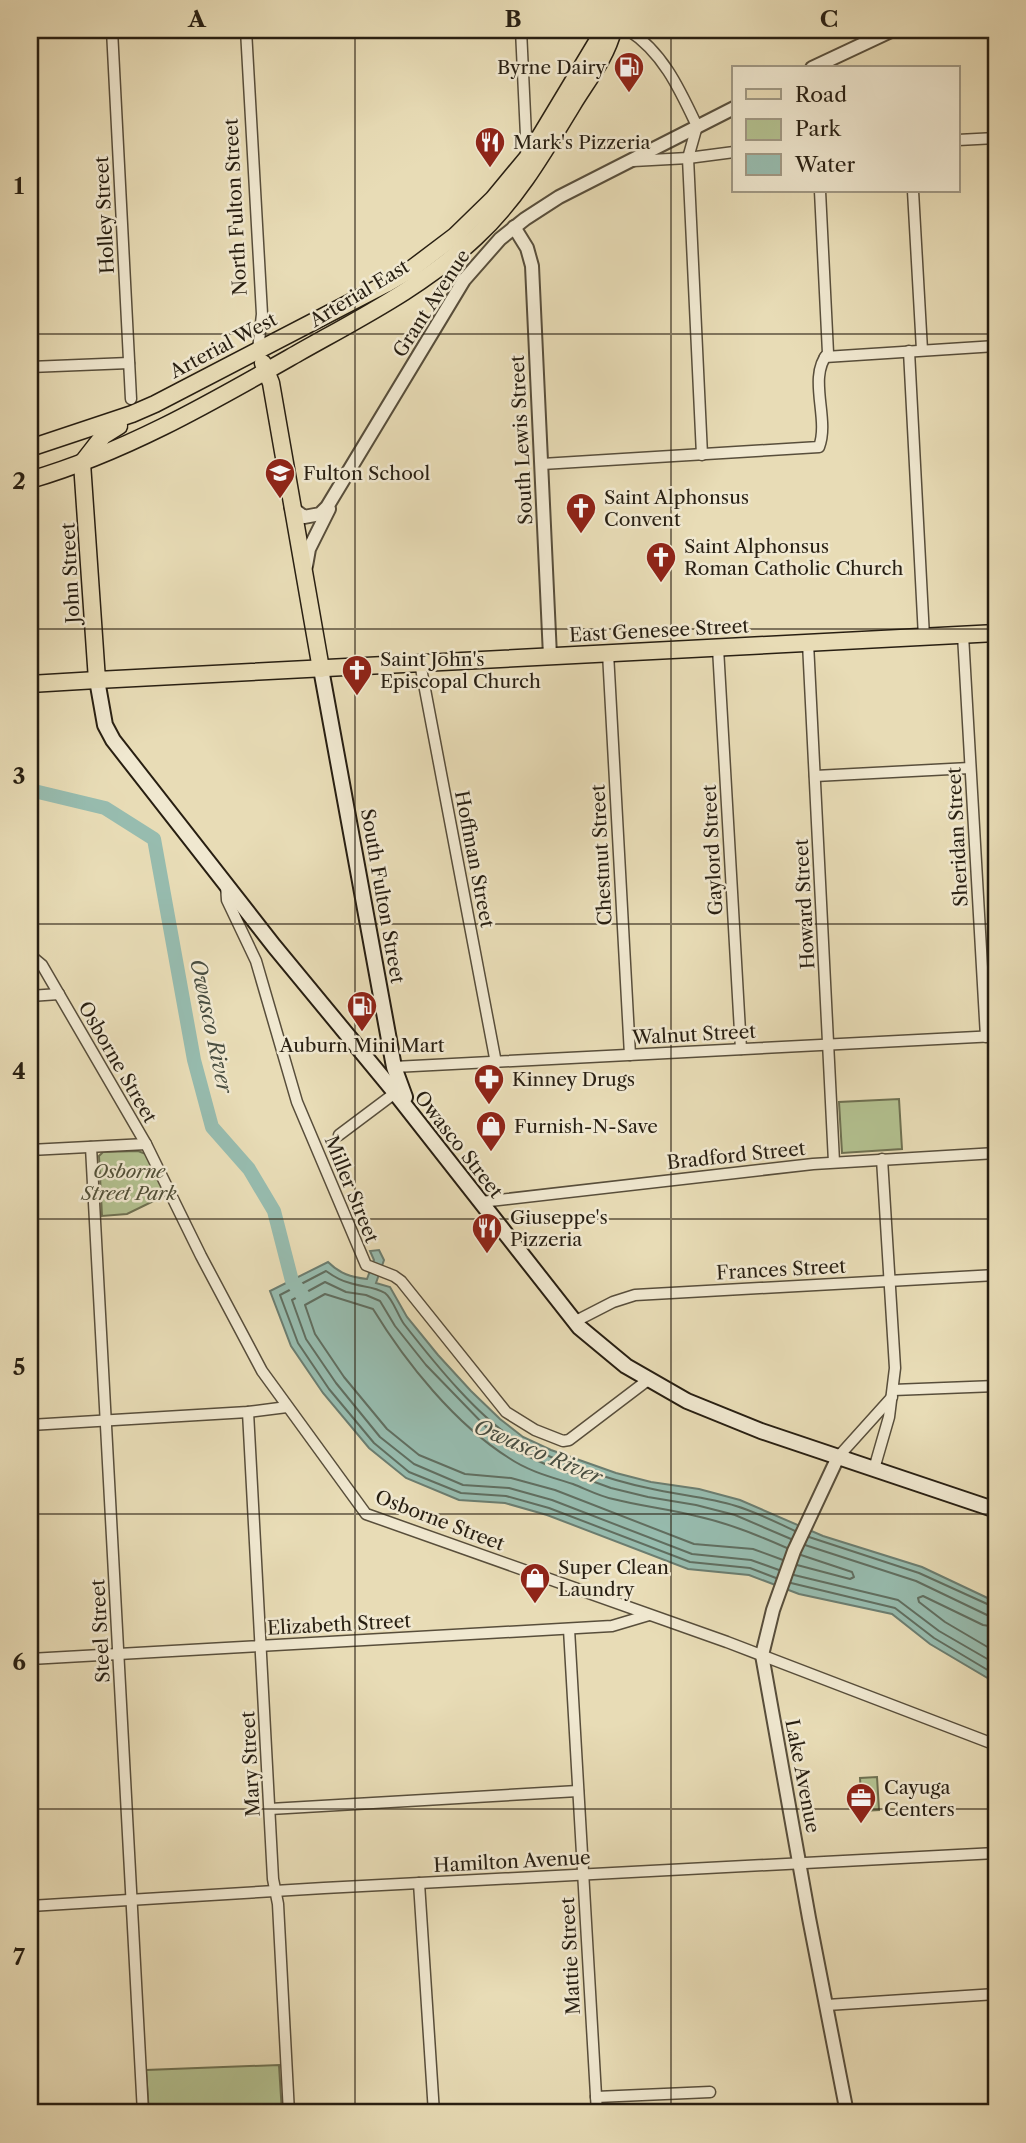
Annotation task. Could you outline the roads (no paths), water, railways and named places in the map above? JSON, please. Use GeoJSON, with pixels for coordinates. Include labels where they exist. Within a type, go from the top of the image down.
{"type":"FeatureCollection","features":[{"type":"Feature","properties":{"kind":"main road","name":"Arterial West"},"geometry":{"type":"LineString","coordinates":[[30,448],[215,374],[386,285],[437,251],[493,199],[527,158],[601,35],[607,30]]}},
{"type":"Feature","properties":{"kind":"main road","name":"Arterial East"},"geometry":{"type":"LineString","coordinates":[[30,480],[82,463],[158,430],[266,372],[410,289],[437,270],[478,235],[516,193],[539,161],[610,42],[613,30]]}},
{"type":"Feature","properties":{"kind":"main road","name":"North Fulton Street"},"geometry":{"type":"LineString","coordinates":[[258,350],[271,383],[321,669]]}},
{"type":"Feature","properties":{"kind":"main road"},"geometry":{"type":"LineString","coordinates":[[82,463],[103,436],[124,422],[131,406]]}},
{"type":"Feature","properties":{"kind":"main road","name":"John Street"},"geometry":{"type":"LineString","coordinates":[[82,463],[97,680]]}},
{"type":"Feature","properties":{"kind":"main road","name":"East Genesee Street"},"geometry":{"type":"LineString","coordinates":[[30,684],[996,633]]}},
{"type":"Feature","properties":{"kind":"main road","name":"South Fulton Street"},"geometry":{"type":"LineString","coordinates":[[321,669],[394,1067],[400,1086],[421,1126]]}},
{"type":"Feature","properties":{"kind":"main road","name":"Owasco Street"},"geometry":{"type":"LineString","coordinates":[[97,680],[105,725],[113,740],[574,1322],[626,1366],[687,1401],[838,1457],[996,1510]]}},
{"type":"Feature","properties":{"kind":"main road"},"geometry":{"type":"LineString","coordinates":[[381,1076],[394,1067]]}},
{"type":"Feature","properties":{"kind":"street"},"geometry":{"type":"LineString","coordinates":[[30,32],[71,30]]}},
{"type":"Feature","properties":{"kind":"street","name":"Holley Street"},"geometry":{"type":"LineString","coordinates":[[112,30],[131,406]]}},
{"type":"Feature","properties":{"kind":"street","name":"North Fulton Street"},"geometry":{"type":"LineString","coordinates":[[246,30],[262,314],[258,350]]}},
{"type":"Feature","properties":{"kind":"street"},"geometry":{"type":"LineString","coordinates":[[521,30],[527,158]]}},
{"type":"Feature","properties":{"kind":"street"},"geometry":{"type":"LineString","coordinates":[[628,30],[649,46],[665,65],[697,126],[688,158],[702,455]]}},
{"type":"Feature","properties":{"kind":"street"},"geometry":{"type":"LineString","coordinates":[[816,66],[893,30]]}},
{"type":"Feature","properties":{"kind":"street"},"geometry":{"type":"LineString","coordinates":[[632,161],[732,109]]}},
{"type":"Feature","properties":{"kind":"street"},"geometry":{"type":"LineString","coordinates":[[960,140],[996,138]]}},
{"type":"Feature","properties":{"kind":"street","name":"Grant Avenue"},"geometry":{"type":"LineString","coordinates":[[305,581],[309,548],[333,499],[464,280],[486,253],[514,227],[559,197],[632,161],[732,152]]}},
{"type":"Feature","properties":{"kind":"street"},"geometry":{"type":"LineString","coordinates":[[542,464],[816,449],[821,445],[819,365],[828,353],[820,192]]}},
{"type":"Feature","properties":{"kind":"street"},"geometry":{"type":"LineString","coordinates":[[913,192],[922,350]]}},
{"type":"Feature","properties":{"kind":"street","name":"South Lewis Street"},"geometry":{"type":"LineString","coordinates":[[514,227],[527,248],[532,265],[550,656]]}},
{"type":"Feature","properties":{"kind":"street"},"geometry":{"type":"LineString","coordinates":[[825,357],[996,346]]}},
{"type":"Feature","properties":{"kind":"street"},"geometry":{"type":"LineString","coordinates":[[909,351],[924,637]]}},
{"type":"Feature","properties":{"kind":"street"},"geometry":{"type":"LineString","coordinates":[[30,367],[129,363]]}},
{"type":"Feature","properties":{"kind":"street"},"geometry":{"type":"LineString","coordinates":[[291,507],[304,517],[311,517],[320,514],[333,499]]}},
{"type":"Feature","properties":{"kind":"street","name":"Sheridan Street"},"geometry":{"type":"LineString","coordinates":[[963,635],[970,768],[991,1036]]}},
{"type":"Feature","properties":{"kind":"street","name":"Howard Street"},"geometry":{"type":"LineString","coordinates":[[808,643],[834,1162]]}},
{"type":"Feature","properties":{"kind":"street","name":"Gaylord Street"},"geometry":{"type":"LineString","coordinates":[[718,648],[741,1049]]}},
{"type":"Feature","properties":{"kind":"street","name":"Chestnut Street"},"geometry":{"type":"LineString","coordinates":[[608,653],[630,1055]]}},
{"type":"Feature","properties":{"kind":"street","name":"Hoffman Street"},"geometry":{"type":"LineString","coordinates":[[420,663],[496,1063]]}},
{"type":"Feature","properties":{"kind":"street"},"geometry":{"type":"LineString","coordinates":[[815,776],[970,768]]}},
{"type":"Feature","properties":{"kind":"street","name":"Miller Street"},"geometry":{"type":"LineString","coordinates":[[226,884],[227,900],[256,961],[298,1102],[366,1265],[401,1281],[502,1408],[524,1424],[563,1441],[569,1440],[648,1380]]}},
{"type":"Feature","properties":{"kind":"street","name":"Osborne Street"},"geometry":{"type":"LineString","coordinates":[[30,954],[43,965],[146,1144],[244,1340],[287,1407],[366,1514],[762,1655],[996,1745]]}},
{"type":"Feature","properties":{"kind":"street"},"geometry":{"type":"LineString","coordinates":[[30,996],[59,994]]}},
{"type":"Feature","properties":{"kind":"street","name":"Walnut Street"},"geometry":{"type":"LineString","coordinates":[[394,1067],[991,1036]]}},
{"type":"Feature","properties":{"kind":"street"},"geometry":{"type":"LineString","coordinates":[[339,1135],[395,1093]]}},
{"type":"Feature","properties":{"kind":"street"},"geometry":{"type":"LineString","coordinates":[[30,1150],[146,1144]]}},
{"type":"Feature","properties":{"kind":"street","name":"Steel Street"},"geometry":{"type":"LineString","coordinates":[[91,1147],[143,2113]]}},
{"type":"Feature","properties":{"kind":"street","name":"Bradford Street"},"geometry":{"type":"LineString","coordinates":[[481,1202],[834,1162],[996,1153]]}},
{"type":"Feature","properties":{"kind":"street"},"geometry":{"type":"LineString","coordinates":[[874,1469],[893,1393],[895,1368],[882,1159]]}},
{"type":"Feature","properties":{"kind":"street","name":"Frances Street"},"geometry":{"type":"LineString","coordinates":[[574,1322],[613,1302],[635,1295],[996,1275]]}},
{"type":"Feature","properties":{"kind":"street"},"geometry":{"type":"LineString","coordinates":[[838,1457],[893,1393],[996,1386]]}},
{"type":"Feature","properties":{"kind":"street"},"geometry":{"type":"LineString","coordinates":[[30,1425],[248,1412],[287,1407]]}},
{"type":"Feature","properties":{"kind":"street","name":"Mary Street"},"geometry":{"type":"LineString","coordinates":[[248,1412],[289,2113]]}},
{"type":"Feature","properties":{"kind":"street","name":"Lake Avenue"},"geometry":{"type":"LineString","coordinates":[[838,1457],[794,1550],[773,1610],[762,1655],[847,2113]]}},
{"type":"Feature","properties":{"kind":"street","name":"Elizabeth Street"},"geometry":{"type":"LineString","coordinates":[[30,1658],[569,1629],[612,1626],[649,1615]]}},
{"type":"Feature","properties":{"kind":"street","name":"Mattie Street"},"geometry":{"type":"LineString","coordinates":[[569,1629],[597,2113]]}},
{"type":"Feature","properties":{"kind":"street"},"geometry":{"type":"LineString","coordinates":[[270,1809],[578,1791]]}},
{"type":"Feature","properties":{"kind":"street","name":"Hamilton Avenue"},"geometry":{"type":"LineString","coordinates":[[30,1906],[996,1853]]}},
{"type":"Feature","properties":{"kind":"street"},"geometry":{"type":"LineString","coordinates":[[419,1883],[434,2113]]}},
{"type":"Feature","properties":{"kind":"street"},"geometry":{"type":"LineString","coordinates":[[827,2004],[996,1994]]}},
{"type":"Feature","properties":{"kind":"street"},"geometry":{"type":"LineString","coordinates":[[596,2096],[710,2092]]}},
{"type":"Feature","properties":{"kind":"water"},"geometry":{"type":"Polygon","coordinates":[[[379,1250],[384,1260],[376,1283],[390,1287],[407,1317],[438,1355],[500,1419],[523,1437],[616,1473],[740,1500],[823,1536],[922,1567],[996,1602],[996,1683],[930,1644],[892,1614],[799,1594],[749,1575],[688,1569],[547,1515],[505,1503],[459,1500],[406,1478],[369,1448],[323,1393],[291,1346],[270,1291],[328,1262],[346,1274],[367,1279],[374,1260],[370,1251],[379,1250]]]}},
{"type":"Feature","properties":{"kind":"waterway","name":"Owasco River"},"geometry":{"type":"LineString","coordinates":[[30,790],[105,808],[154,839],[194,1060],[212,1127],[249,1169],[274,1211],[292,1281],[303,1296]]}},
{"type":"Feature","properties":{"kind":"place","name":"Byrne Dairy"},"geometry":{"type":"Point","coordinates":[629,94]}},
{"type":"Feature","properties":{"kind":"place","name":"Mark's Pizzeria"},"geometry":{"type":"Point","coordinates":[490,169]}},
{"type":"Feature","properties":{"kind":"place","name":"Fulton School"},"geometry":{"type":"Point","coordinates":[280,500]}},
{"type":"Feature","properties":{"kind":"place","name":"Saint Alphonsus Convent"},"geometry":{"type":"Point","coordinates":[581,535]}},
{"type":"Feature","properties":{"kind":"place","name":"Saint Alphonsus Roman Catholic Church"},"geometry":{"type":"Point","coordinates":[661,584]}},
{"type":"Feature","properties":{"kind":"place","name":"Saint John's Episcopal Church"},"geometry":{"type":"Point","coordinates":[357,697]}},
{"type":"Feature","properties":{"kind":"place","name":"Auburn Mini Mart"},"geometry":{"type":"Point","coordinates":[362,1033]}},
{"type":"Feature","properties":{"kind":"place","name":"Kinney Drugs"},"geometry":{"type":"Point","coordinates":[489,1106]}},
{"type":"Feature","properties":{"kind":"place","name":"Furnish-N-Save"},"geometry":{"type":"Point","coordinates":[491,1153]}},
{"type":"Feature","properties":{"kind":"place","name":"Giuseppe's Pizzeria"},"geometry":{"type":"Point","coordinates":[487,1255]}},
{"type":"Feature","properties":{"kind":"place","name":"Super Clean Laundry"},"geometry":{"type":"Point","coordinates":[535,1605]}},
{"type":"Feature","properties":{"kind":"place","name":"Cayuga Centers"},"geometry":{"type":"Point","coordinates":[861,1825]}},
{"type":"Feature","properties":{"kind":"park label","name":"Osborne Street Park"},"geometry":{"type":"Point","coordinates":[129,1182]}}]}
